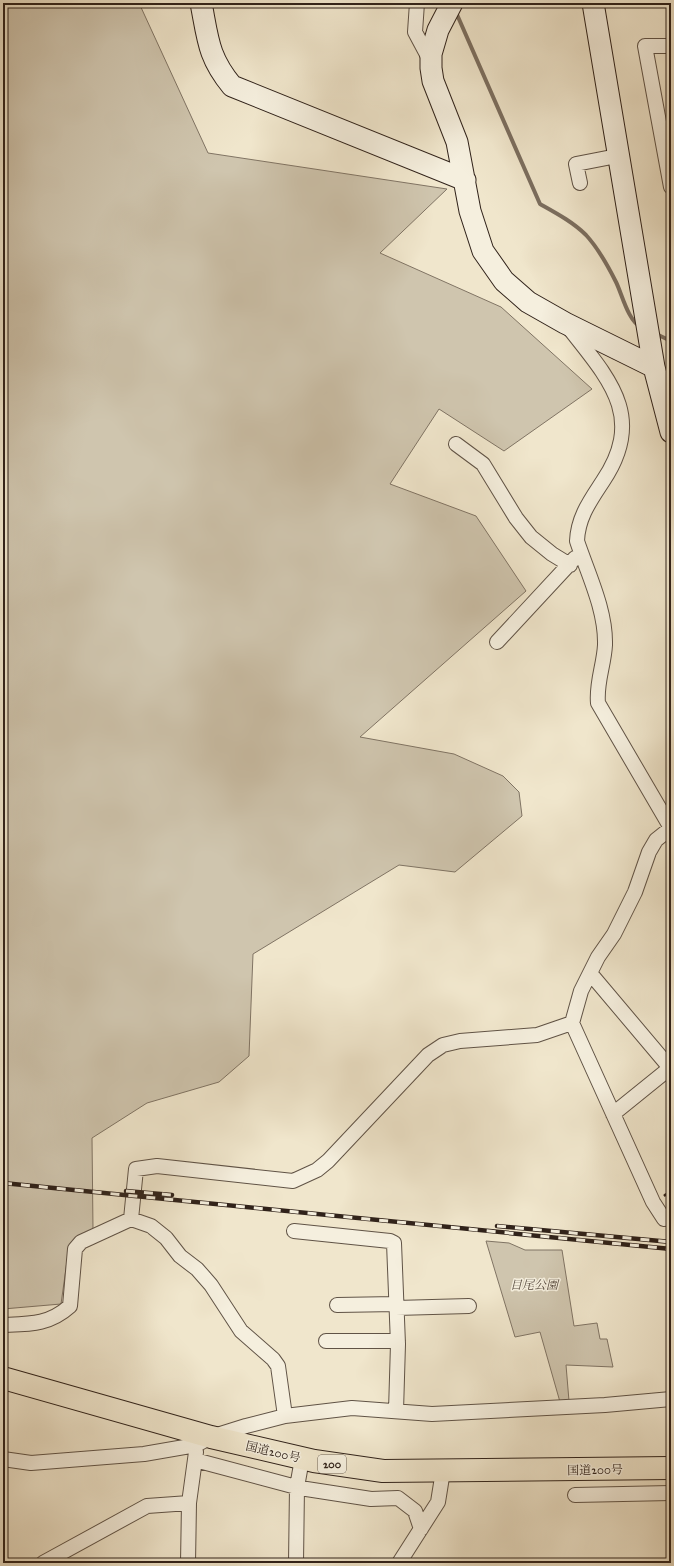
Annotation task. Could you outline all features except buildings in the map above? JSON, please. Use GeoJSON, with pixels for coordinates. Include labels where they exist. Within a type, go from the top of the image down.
{"type":"FeatureCollection","features":[{"type":"Feature","properties":{"kind":"highway","name":"国道200号"},"geometry":{"type":"LineString","coordinates":[[3,1378],[204,1441],[302,1459],[383,1471],[671,1468]]}},
{"type":"Feature","properties":{"kind":"street"},"geometry":{"type":"LineString","coordinates":[[201,3],[210,52],[220,71],[232,86],[465,180]]}},
{"type":"Feature","properties":{"kind":"street"},"geometry":{"type":"LineString","coordinates":[[417,3],[416,32],[431,62]]}},
{"type":"Feature","properties":{"kind":"street"},"geometry":{"type":"LineString","coordinates":[[452,3],[438,30],[431,54],[433,81],[457,142],[470,211],[483,251],[497,272],[528,302],[565,323],[654,368]]}},
{"type":"Feature","properties":{"kind":"street"},"geometry":{"type":"LineString","coordinates":[[592,3],[654,368],[663,409],[671,432]]}},
{"type":"Feature","properties":{"kind":"street"},"geometry":{"type":"LineString","coordinates":[[671,46],[645,46],[665,124],[671,187]]}},
{"type":"Feature","properties":{"kind":"street"},"geometry":{"type":"LineString","coordinates":[[580,183],[576,164],[618,156]]}},
{"type":"Feature","properties":{"kind":"street"},"geometry":{"type":"LineString","coordinates":[[565,323],[602,371],[612,387],[619,403],[622,422],[622,443],[613,466],[580,518],[577,541],[602,614],[605,646],[597,691],[598,703],[671,828],[656,840],[649,852],[632,899],[614,934],[598,957],[581,991],[572,1023],[653,1202],[664,1218]]}},
{"type":"Feature","properties":{"kind":"street"},"geometry":{"type":"LineString","coordinates":[[456,444],[483,464],[516,518],[531,537],[552,554],[570,565]]}},
{"type":"Feature","properties":{"kind":"street"},"geometry":{"type":"LineString","coordinates":[[497,642],[581,552]]}},
{"type":"Feature","properties":{"kind":"street"},"geometry":{"type":"LineString","coordinates":[[590,973],[670,1068],[613,1114]]}},
{"type":"Feature","properties":{"kind":"street"},"geometry":{"type":"LineString","coordinates":[[131,1219],[136,1169],[157,1166],[293,1181],[317,1170],[328,1161],[428,1055],[443,1045],[460,1040],[537,1035],[572,1023]]}},
{"type":"Feature","properties":{"kind":"street"},"geometry":{"type":"LineString","coordinates":[[3,1325],[38,1323],[52,1319],[64,1311],[70,1306],[74,1249],[81,1242],[131,1219],[151,1226],[166,1238],[180,1256],[197,1269],[211,1286],[241,1331],[273,1359],[278,1366],[285,1416]]}},
{"type":"Feature","properties":{"kind":"street"},"geometry":{"type":"LineString","coordinates":[[294,1231],[390,1241],[394,1243],[398,1341],[396,1411]]}},
{"type":"Feature","properties":{"kind":"street"},"geometry":{"type":"LineString","coordinates":[[337,1305],[469,1306]]}},
{"type":"Feature","properties":{"kind":"street"},"geometry":{"type":"LineString","coordinates":[[326,1341],[398,1341]]}},
{"type":"Feature","properties":{"kind":"street"},"geometry":{"type":"LineString","coordinates":[[3,1459],[31,1463],[144,1454],[204,1441],[285,1416],[352,1408],[432,1414],[605,1405],[671,1399]]}},
{"type":"Feature","properties":{"kind":"street"},"geometry":{"type":"LineString","coordinates":[[188,1563],[189,1503],[195,1460],[204,1441]]}},
{"type":"Feature","properties":{"kind":"street"},"geometry":{"type":"LineString","coordinates":[[296,1563],[297,1487],[302,1459]]}},
{"type":"Feature","properties":{"kind":"street"},"geometry":{"type":"LineString","coordinates":[[195,1460],[297,1487],[371,1499],[398,1498],[415,1511],[421,1529]]}},
{"type":"Feature","properties":{"kind":"street"},"geometry":{"type":"LineString","coordinates":[[399,1563],[438,1502],[443,1471]]}},
{"type":"Feature","properties":{"kind":"street"},"geometry":{"type":"LineString","coordinates":[[575,1495],[671,1493]]}},
{"type":"Feature","properties":{"kind":"street"},"geometry":{"type":"LineString","coordinates":[[43,1563],[60,1558],[147,1506],[189,1503]]}},
{"type":"Feature","properties":{"kind":"green space"},"geometry":{"type":"Polygon","coordinates":[[[3,3],[139,3],[208,153],[447,189],[380,253],[501,307],[592,389],[504,451],[439,409],[390,484],[476,516],[526,591],[360,737],[454,754],[503,776],[519,792],[522,816],[455,872],[399,865],[253,954],[249,1056],[219,1082],[147,1103],[92,1138],[93,1229],[69,1247],[61,1304],[3,1309],[3,3]]]}},
{"type":"Feature","properties":{"kind":"green space","name":"目尾公園"},"geometry":{"type":"Polygon","coordinates":[[[486,1241],[509,1243],[525,1250],[562,1250],[574,1326],[597,1323],[600,1339],[607,1339],[613,1367],[566,1365],[569,1401],[560,1402],[540,1332],[515,1337],[486,1241]]]}},
{"type":"Feature","properties":{"kind":"waterway"},"geometry":{"type":"LineString","coordinates":[[455,10],[540,204],[570,222],[586,235],[595,246],[613,276],[632,319],[641,327]]}},
{"type":"Feature","properties":{"kind":"waterway"},"geometry":{"type":"LineString","coordinates":[[654,333],[671,341]]}},
{"type":"Feature","properties":{"kind":"railway"},"geometry":{"type":"LineString","coordinates":[[3,1183],[671,1249]]}},
{"type":"Feature","properties":{"kind":"railway"},"geometry":{"type":"LineString","coordinates":[[126,1191],[172,1195]]}},
{"type":"Feature","properties":{"kind":"railway"},"geometry":{"type":"LineString","coordinates":[[497,1226],[671,1242]]}}]}
